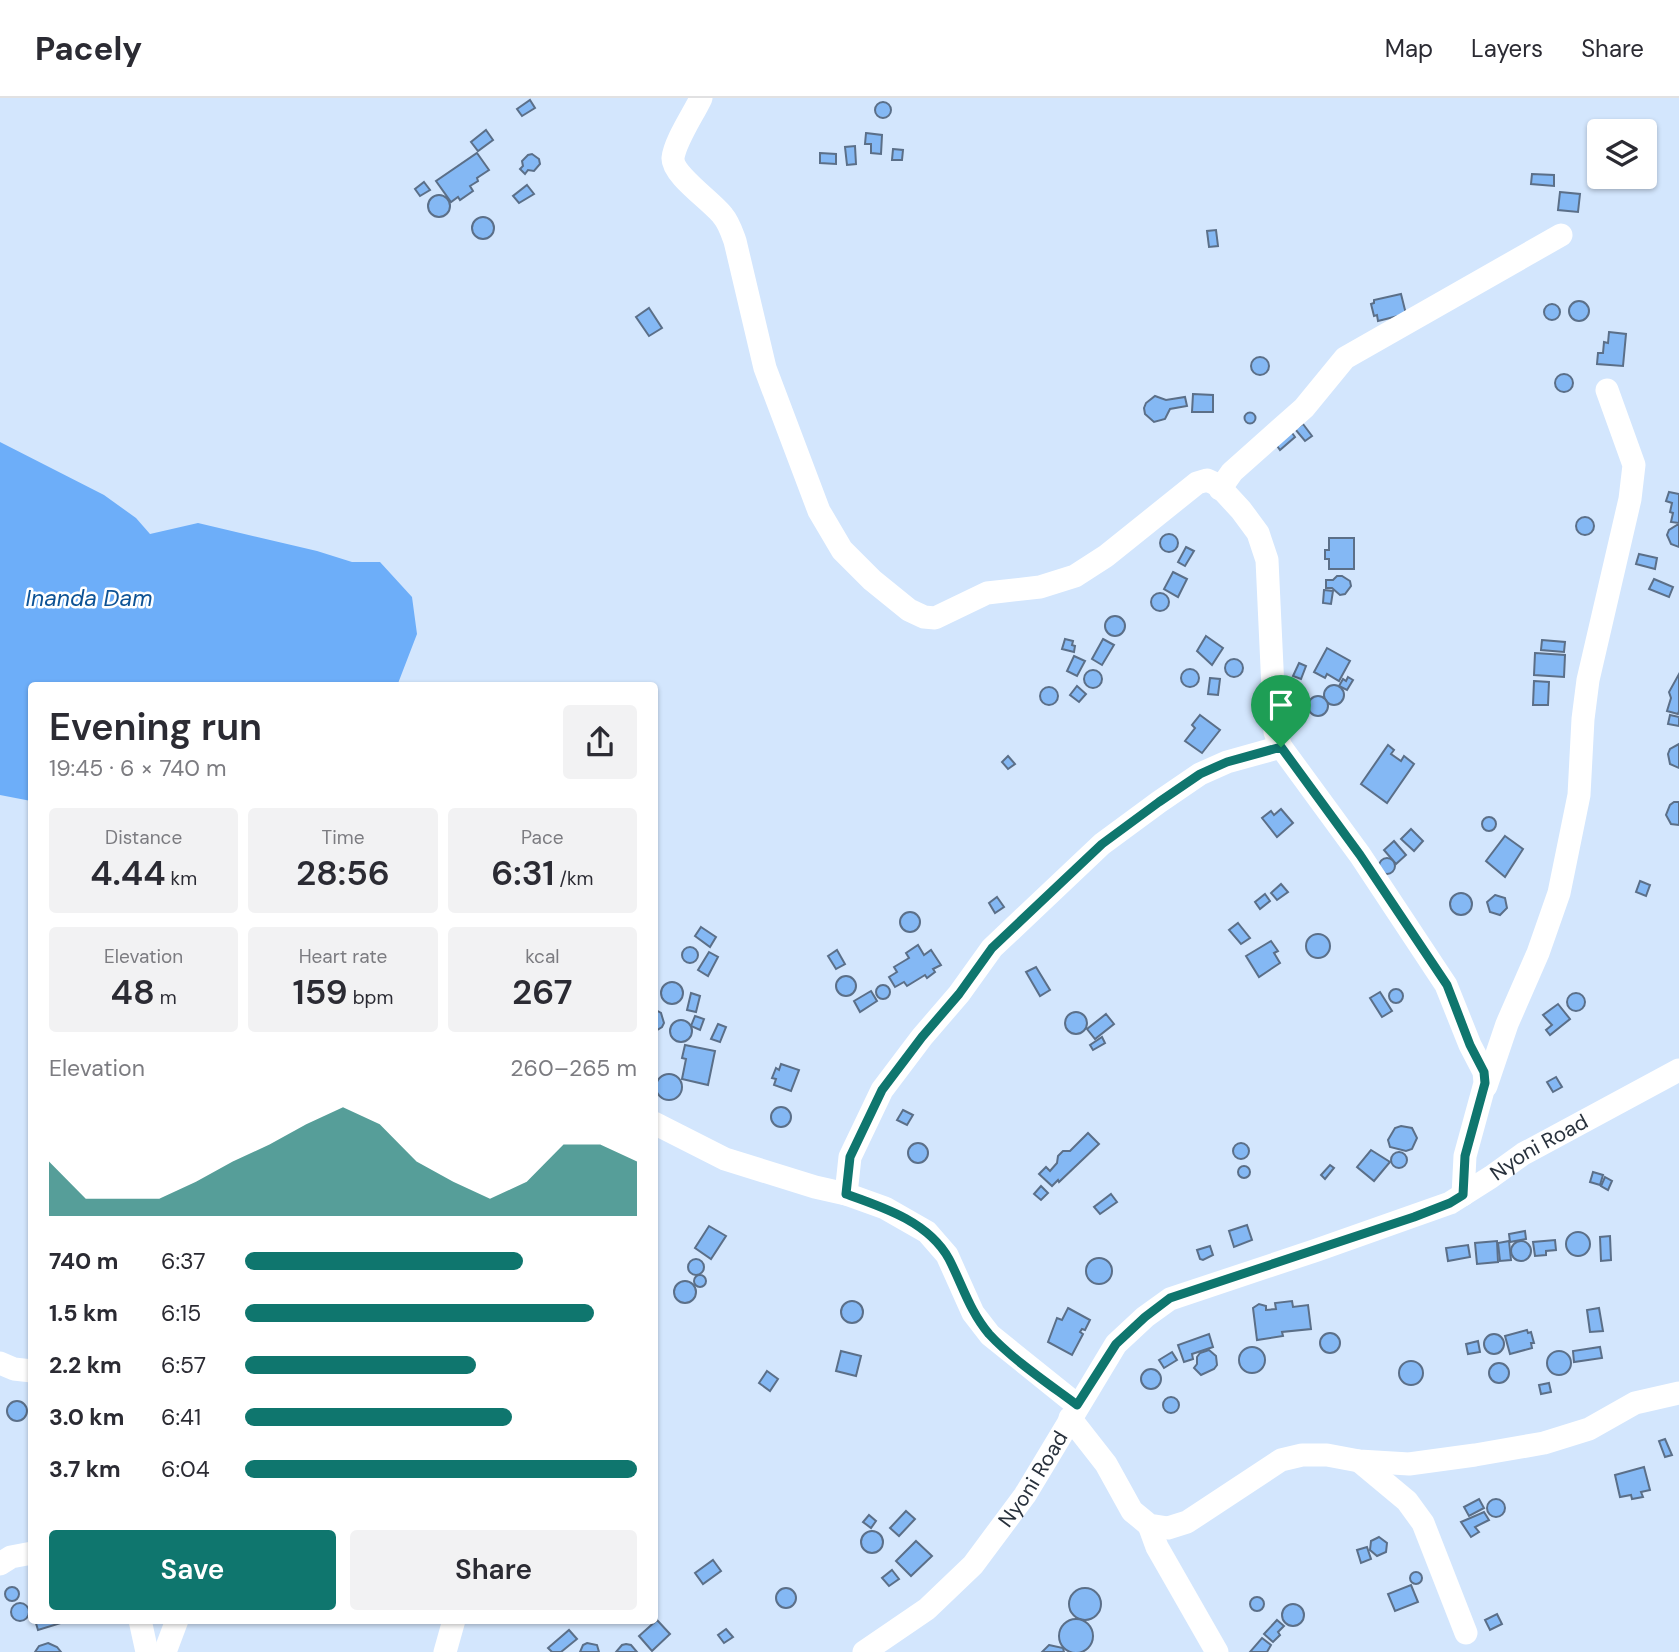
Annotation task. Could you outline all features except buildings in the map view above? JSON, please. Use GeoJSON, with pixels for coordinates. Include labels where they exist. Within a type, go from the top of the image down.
{"type":"FeatureCollection","features":[{"type":"Feature","properties":{"kind":"street"},"geometry":{"type":"LineString","coordinates":[[701,98],[678,143],[674,157],[675,168],[723,216],[735,241],[765,368],[819,511],[842,550],[872,580],[909,610],[924,617],[935,618],[987,593],[1040,587],[1075,576],[1106,556],[1197,483],[1207,480],[1218,485],[1241,510],[1258,533],[1267,560],[1275,732],[1281,747],[1360,855],[1447,985],[1470,1045],[1484,1072],[1485,1083],[1479,1108]]}},
{"type":"Feature","properties":{"kind":"street"},"geometry":{"type":"LineString","coordinates":[[1220,489],[1231,472],[1304,408],[1345,358],[1561,235]]}},
{"type":"Feature","properties":{"kind":"street"},"geometry":{"type":"LineString","coordinates":[[1463,1195],[1465,1156],[1507,1024],[1538,953],[1559,893],[1579,795],[1588,680],[1630,499],[1634,465],[1607,390]]}},
{"type":"Feature","properties":{"kind":"street"},"geometry":{"type":"LineString","coordinates":[[846,1194],[850,1157],[882,1090],[992,948],[1102,844],[1159,802],[1200,774],[1281,747]]}},
{"type":"Feature","properties":{"kind":"street","name":"Nyoni Road"},"geometry":{"type":"LineString","coordinates":[[864,1652],[927,1609],[973,1564],[1025,1495],[1116,1344],[1170,1298],[1450,1203],[1523,1154],[1679,1070]]}},
{"type":"Feature","properties":{"kind":"street"},"geometry":{"type":"LineString","coordinates":[[658,1126],[725,1159],[885,1208],[927,1232],[947,1255],[973,1312],[990,1335],[1073,1412],[1107,1464],[1132,1511],[1149,1525],[1168,1528],[1187,1522],[1281,1460],[1302,1455],[1327,1455],[1359,1461],[1409,1464],[1544,1443],[1589,1429],[1635,1403],[1679,1393]]}},
{"type":"Feature","properties":{"kind":"street"},"geometry":{"type":"LineString","coordinates":[[0,1363],[14,1369],[28,1371]]}},
{"type":"Feature","properties":{"kind":"street"},"geometry":{"type":"LineString","coordinates":[[1359,1461],[1408,1501],[1423,1523],[1466,1633]]}},
{"type":"Feature","properties":{"kind":"street"},"geometry":{"type":"LineString","coordinates":[[1149,1525],[1157,1547],[1217,1652]]}},
{"type":"Feature","properties":{"kind":"street"},"geometry":{"type":"LineString","coordinates":[[0,1564],[11,1557],[28,1554]]}},
{"type":"Feature","properties":{"kind":"street"},"geometry":{"type":"LineString","coordinates":[[141,1624],[147,1652]]}},
{"type":"Feature","properties":{"kind":"street"},"geometry":{"type":"LineString","coordinates":[[165,1652],[176,1624]]}},
{"type":"Feature","properties":{"kind":"street"},"geometry":{"type":"LineString","coordinates":[[445,1652],[453,1624]]}},
{"type":"Feature","properties":{"kind":"water","name":"Inanda Dam"},"geometry":{"type":"Polygon","coordinates":[[[0,442],[104,495],[136,518],[150,534],[198,523],[352,562],[380,562],[412,597],[417,634],[399,682],[28,682],[28,800],[0,795],[0,442]]]}},
{"type":"Feature","properties":{"kind":"route"},"geometry":{"type":"LineString","coordinates":[[1281,747],[1360,855],[1447,985],[1470,1045],[1484,1072],[1485,1083],[1465,1156],[1463,1195],[1414,1217],[1170,1298],[1116,1344],[1077,1405],[990,1335],[973,1312],[947,1255],[927,1232],[885,1208],[846,1194],[850,1157],[882,1090],[992,948],[1027,913],[1102,844],[1200,774],[1227,762],[1281,747]]}}]}
